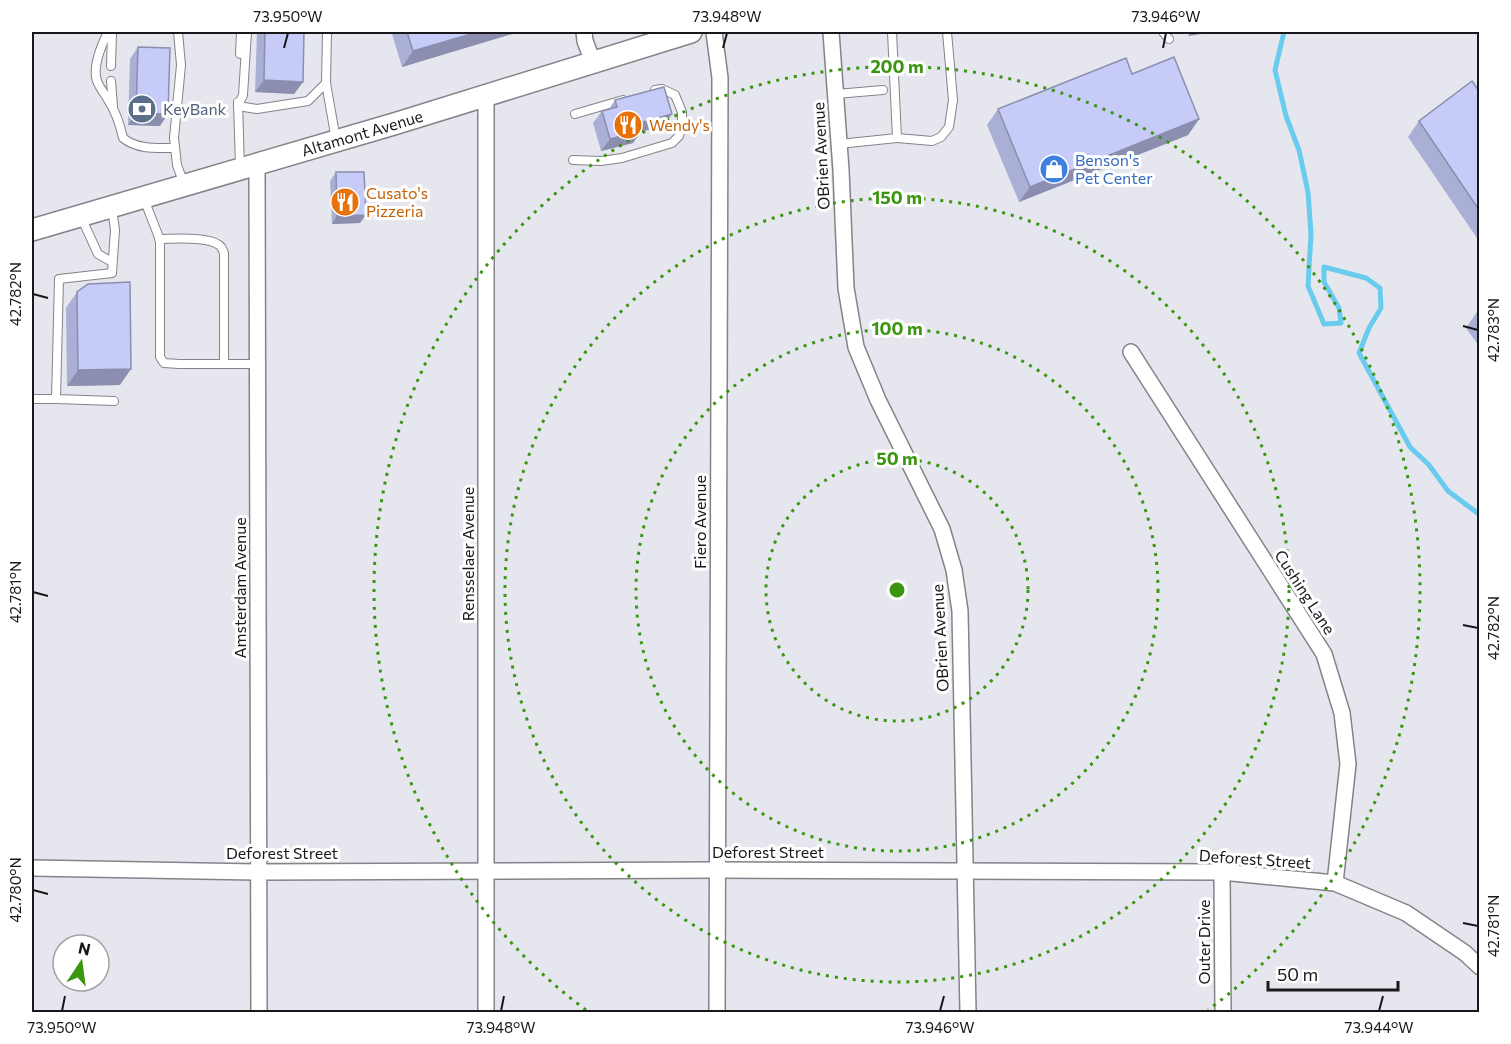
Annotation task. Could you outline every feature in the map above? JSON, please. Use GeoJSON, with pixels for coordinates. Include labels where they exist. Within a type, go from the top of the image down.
{"type":"FeatureCollection","features":[{"type":"Feature","properties":{"kind":"main road","name":"Altamont Avenue"},"geometry":{"type":"LineString","coordinates":[[32,230],[486,96],[691,32]]}},
{"type":"Feature","properties":{"kind":"street"},"geometry":{"type":"LineString","coordinates":[[584,32],[592,62]]}},
{"type":"Feature","properties":{"kind":"street","name":"Fiero Avenue"},"geometry":{"type":"LineString","coordinates":[[714,32],[720,78],[717,1012]]}},
{"type":"Feature","properties":{"kind":"street","name":"OBrien Avenue"},"geometry":{"type":"LineString","coordinates":[[831,32],[846,288],[856,347],[878,400],[942,529],[954,570],[960,611],[968,1012]]}},
{"type":"Feature","properties":{"kind":"street","name":"Rensselaer Avenue"},"geometry":{"type":"LineString","coordinates":[[486,96],[486,1012]]}},
{"type":"Feature","properties":{"kind":"street","name":"Amsterdam Avenue"},"geometry":{"type":"LineString","coordinates":[[248,167],[257,364],[259,1012]]}},
{"type":"Feature","properties":{"kind":"street","name":"Cushing Lane"},"geometry":{"type":"LineString","coordinates":[[1131,352],[1324,654],[1342,713],[1348,764],[1335,884]]}},
{"type":"Feature","properties":{"kind":"street","name":"Deforest Street"},"geometry":{"type":"LineString","coordinates":[[32,868],[259,872],[965,870],[1222,872],[1335,884],[1407,913],[1465,953],[1479,968]]}},
{"type":"Feature","properties":{"kind":"street","name":"Outer Drive"},"geometry":{"type":"LineString","coordinates":[[1222,872],[1222,1012]]}},
{"type":"Feature","properties":{"kind":"lane"},"geometry":{"type":"LineString","coordinates":[[110,32],[111,66]]}},
{"type":"Feature","properties":{"kind":"lane"},"geometry":{"type":"LineString","coordinates":[[110,32],[97,61],[96,78],[114,112],[123,138],[130,144],[149,148],[175,148]]}},
{"type":"Feature","properties":{"kind":"lane"},"geometry":{"type":"LineString","coordinates":[[178,32],[181,65],[174,138],[177,165],[184,185]]}},
{"type":"Feature","properties":{"kind":"lane"},"geometry":{"type":"LineString","coordinates":[[241,32],[238,106],[248,167]]}},
{"type":"Feature","properties":{"kind":"lane"},"geometry":{"type":"LineString","coordinates":[[238,106],[243,95],[247,32]]}},
{"type":"Feature","properties":{"kind":"lane"},"geometry":{"type":"LineString","coordinates":[[327,32],[326,83],[336,141]]}},
{"type":"Feature","properties":{"kind":"lane"},"geometry":{"type":"LineString","coordinates":[[892,32],[897,138]]}},
{"type":"Feature","properties":{"kind":"lane"},"geometry":{"type":"LineString","coordinates":[[839,144],[897,138],[932,141],[941,137],[949,127],[953,99],[947,32]]}},
{"type":"Feature","properties":{"kind":"lane"},"geometry":{"type":"LineString","coordinates":[[1163,32],[1169,39]]}},
{"type":"Feature","properties":{"kind":"lane"},"geometry":{"type":"LineString","coordinates":[[111,81],[114,112]]}},
{"type":"Feature","properties":{"kind":"lane"},"geometry":{"type":"LineString","coordinates":[[238,106],[257,109],[308,101],[326,83]]}},
{"type":"Feature","properties":{"kind":"lane"},"geometry":{"type":"LineString","coordinates":[[573,160],[601,161],[622,158],[672,143],[679,136],[682,112],[675,95],[662,89],[651,92]]}},
{"type":"Feature","properties":{"kind":"lane"},"geometry":{"type":"LineString","coordinates":[[836,94],[883,90]]}},
{"type":"Feature","properties":{"kind":"lane"},"geometry":{"type":"LineString","coordinates":[[575,114],[629,98]]}},
{"type":"Feature","properties":{"kind":"lane"},"geometry":{"type":"LineString","coordinates":[[143,197],[159,239],[160,357],[164,363],[257,364]]}},
{"type":"Feature","properties":{"kind":"lane"},"geometry":{"type":"LineString","coordinates":[[56,399],[59,279],[112,273],[115,230],[112,207]]}},
{"type":"Feature","properties":{"kind":"lane"},"geometry":{"type":"LineString","coordinates":[[81,216],[98,254],[112,262]]}},
{"type":"Feature","properties":{"kind":"lane"},"geometry":{"type":"LineString","coordinates":[[159,239],[203,240],[218,244],[222,248],[224,253],[224,364]]}},
{"type":"Feature","properties":{"kind":"lane"},"geometry":{"type":"LineString","coordinates":[[32,399],[114,401]]}},
{"type":"Feature","properties":{"kind":"building"},"geometry":{"type":"Polygon","coordinates":[[[265,32],[304,32],[303,82],[264,80],[265,32]]]}},
{"type":"Feature","properties":{"kind":"building"},"geometry":{"type":"Polygon","coordinates":[[[407,32],[478,32],[413,51],[407,32]]]}},
{"type":"Feature","properties":{"kind":"building"},"geometry":{"type":"Polygon","coordinates":[[[138,47],[170,48],[168,114],[136,113],[138,47]]]}},
{"type":"Feature","properties":{"kind":"building","name":"Benson's Pet Center"},"geometry":{"type":"Polygon","coordinates":[[[1174,57],[1199,119],[1030,187],[998,109],[1126,58],[1132,74],[1174,57]]]}},
{"type":"Feature","properties":{"kind":"building"},"geometry":{"type":"Polygon","coordinates":[[[1472,81],[1479,91],[1479,210],[1419,121],[1472,81]]]}},
{"type":"Feature","properties":{"kind":"building","name":"Wendy's"},"geometry":{"type":"Polygon","coordinates":[[[664,87],[672,114],[639,123],[641,131],[610,139],[602,111],[617,107],[615,100],[664,87]]]}},
{"type":"Feature","properties":{"kind":"building","name":"Cusato's Pizzeria"},"geometry":{"type":"Polygon","coordinates":[[[336,172],[364,172],[366,215],[337,216],[336,172]]]}},
{"type":"Feature","properties":{"kind":"building"},"geometry":{"type":"Polygon","coordinates":[[[130,282],[131,369],[78,370],[77,292],[88,284],[130,282]]]}},
{"type":"Feature","properties":{"kind":"waterway"},"geometry":{"type":"LineString","coordinates":[[1284,32],[1275,70],[1286,116],[1299,150],[1308,192],[1311,234],[1308,286],[1324,324],[1341,323],[1339,308],[1324,282],[1324,267],[1366,278],[1380,288],[1381,308],[1369,328],[1359,353],[1410,447],[1429,465],[1448,491],[1480,515]]}},
{"type":"Feature","properties":{"kind":"place","name":"KeyBank"},"geometry":{"type":"Point","coordinates":[142,109]}},
{"type":"Feature","properties":{"kind":"place","name":"Wendy's"},"geometry":{"type":"Point","coordinates":[628,125]}},
{"type":"Feature","properties":{"kind":"place","name":"Benson's Pet Center"},"geometry":{"type":"Point","coordinates":[1054,169]}},
{"type":"Feature","properties":{"kind":"place","name":"Cusato's Pizzeria"},"geometry":{"type":"Point","coordinates":[345,202]}}]}
